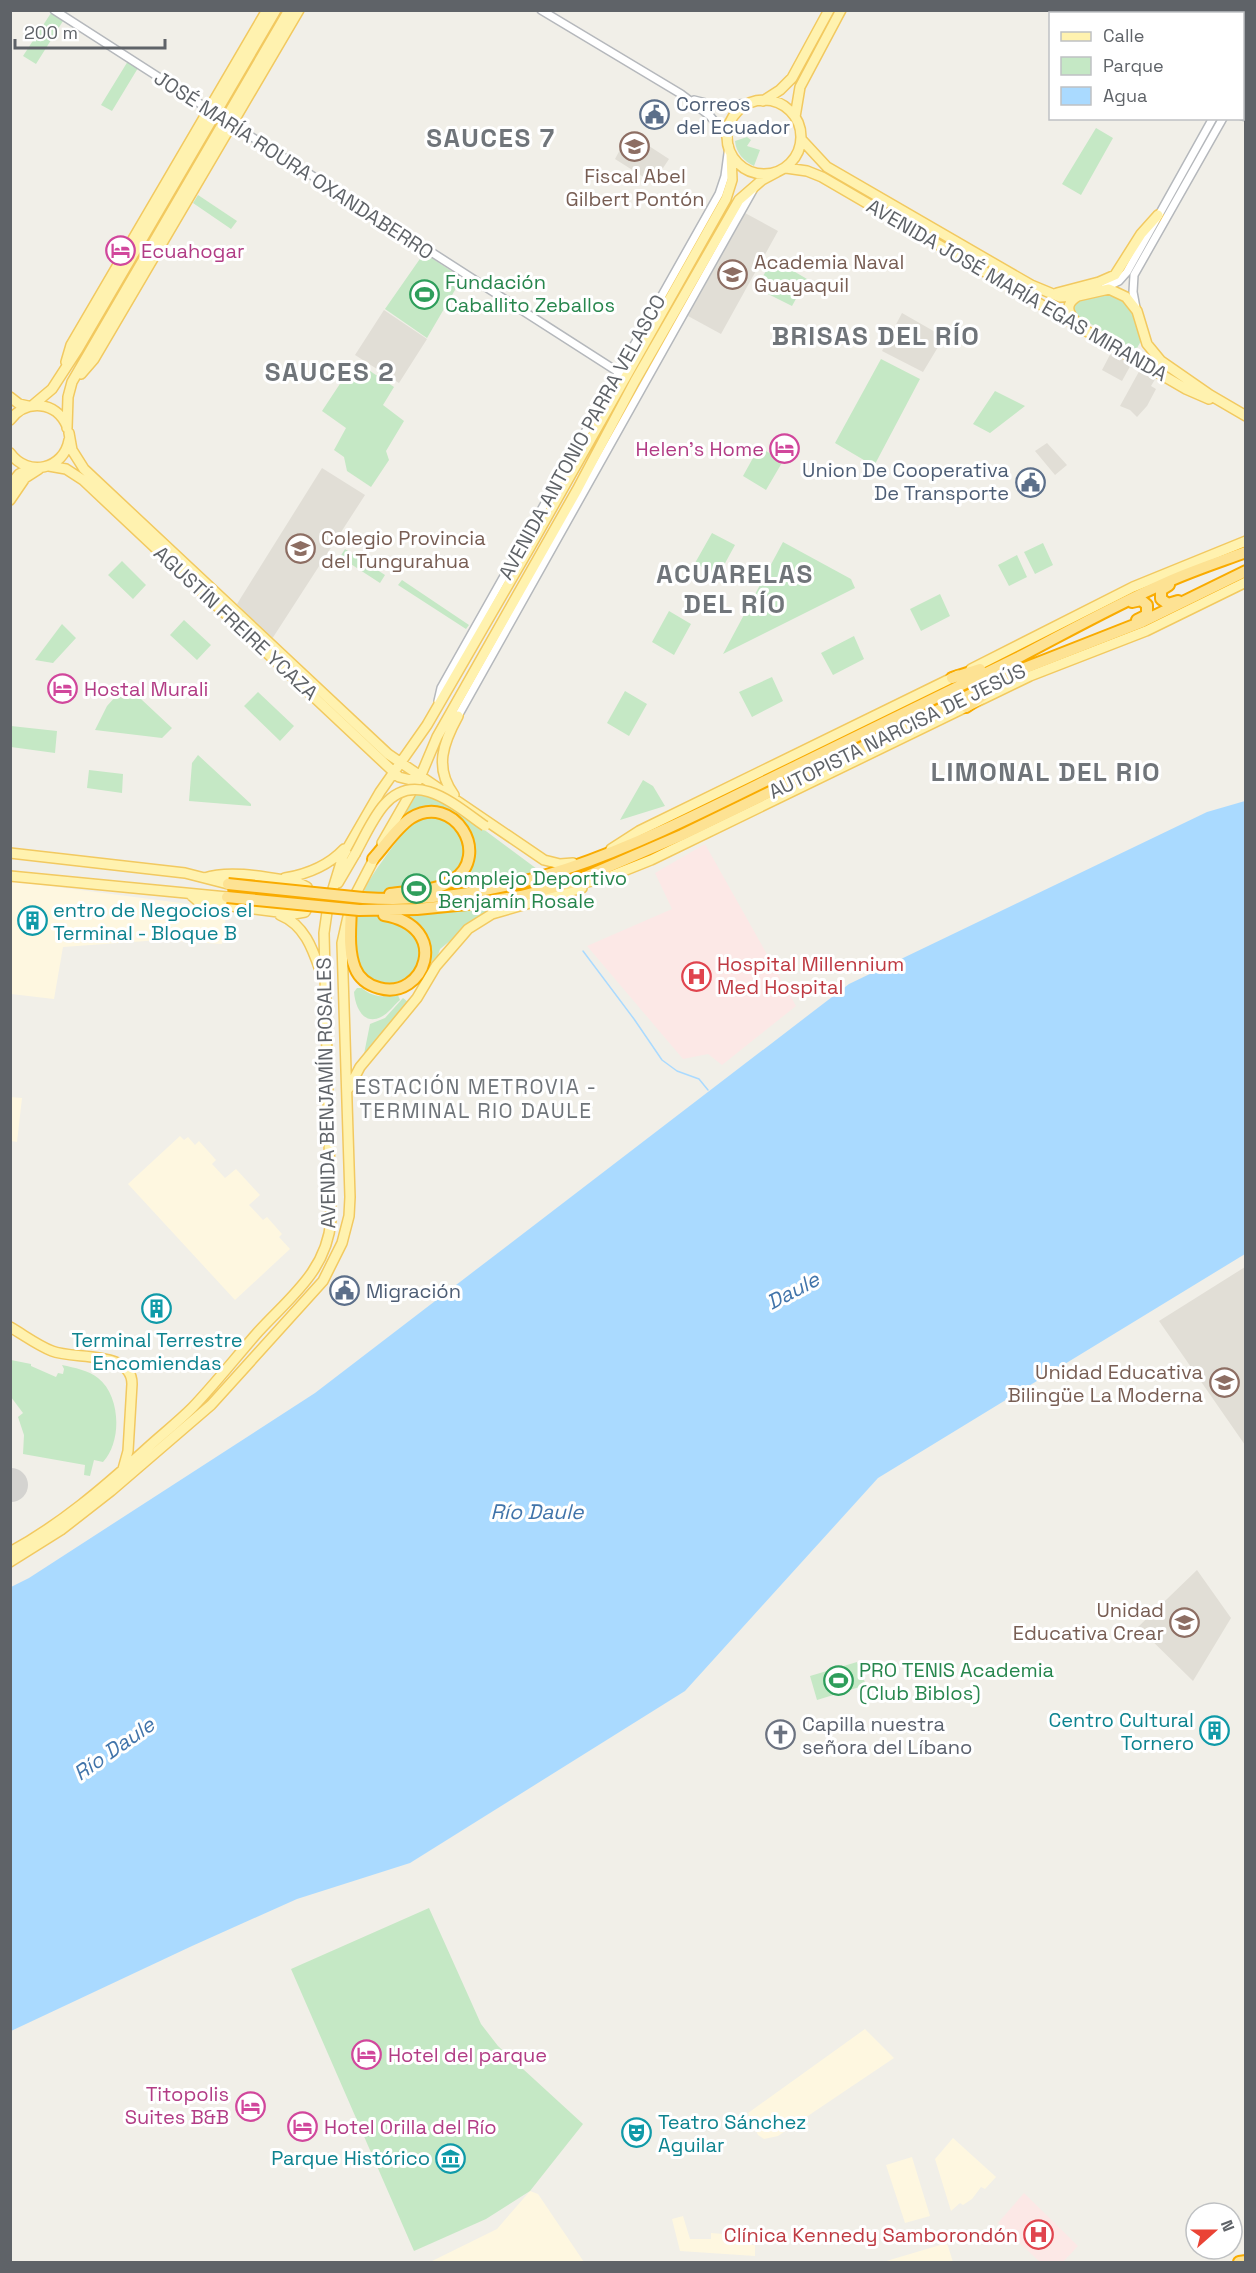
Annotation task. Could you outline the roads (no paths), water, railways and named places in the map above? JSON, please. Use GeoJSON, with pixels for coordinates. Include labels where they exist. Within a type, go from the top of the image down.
{"type":"FeatureCollection","features":[{"type":"Feature","properties":{"kind":"highway","name":"AUTOPISTA NARCISA DE JESÚS"},"geometry":{"type":"LineString","coordinates":[[228,884],[363,898],[440,902],[516,885],[595,857],[677,824],[1165,583],[1245,552]]}},
{"type":"Feature","properties":{"kind":"highway"},"geometry":{"type":"LineString","coordinates":[[1197,570],[1188,578],[1163,588],[1160,593],[1161,599],[1171,604],[1194,593],[1206,591]]}},
{"type":"Feature","properties":{"kind":"highway","name":"AUTOPISTA NARCISA DE JESÚS"},"geometry":{"type":"LineString","coordinates":[[227,897],[355,907],[494,901],[548,890],[615,866],[1020,670],[1142,622],[1245,571]]}},
{"type":"Feature","properties":{"kind":"highway"},"geometry":{"type":"LineString","coordinates":[[1099,615],[1111,613],[1138,600],[1144,601],[1147,605],[1148,612],[1144,617],[1118,627],[1108,635]]}},
{"type":"Feature","properties":{"kind":"highway"},"geometry":{"type":"LineString","coordinates":[[952,678],[1015,658]]}},
{"type":"Feature","properties":{"kind":"highway"},"geometry":{"type":"LineString","coordinates":[[966,707],[1020,670]]}},
{"type":"Feature","properties":{"kind":"highway"},"geometry":{"type":"LineString","coordinates":[[363,898],[445,885],[457,878],[464,869],[469,846],[465,832],[456,821],[445,814],[426,813],[409,820],[373,859]]}},
{"type":"Feature","properties":{"kind":"highway"},"geometry":{"type":"LineString","coordinates":[[355,907],[406,920],[416,928],[423,939],[425,958],[414,980],[396,988],[383,989],[372,986],[358,974],[351,955],[355,907]]}},
{"type":"Feature","properties":{"kind":"highway"},"geometry":{"type":"LineString","coordinates":[[1239,2262],[1245,2260]]}},
{"type":"Feature","properties":{"kind":"main road"},"geometry":{"type":"LineString","coordinates":[[10,420],[19,411],[31,406],[50,391],[62,375],[71,345],[211,113],[267,10]]}},
{"type":"Feature","properties":{"kind":"main road"},"geometry":{"type":"LineString","coordinates":[[211,113],[276,10]]}},
{"type":"Feature","properties":{"kind":"main road"},"geometry":{"type":"LineString","coordinates":[[227,123],[289,10]]}},
{"type":"Feature","properties":{"kind":"main road"},"geometry":{"type":"LineString","coordinates":[[10,500],[25,478],[58,460],[65,452],[68,398],[72,382],[227,123],[299,10]]}},
{"type":"Feature","properties":{"kind":"main road"},"geometry":{"type":"LineString","coordinates":[[763,101],[780,90],[792,78],[829,10]]}},
{"type":"Feature","properties":{"kind":"main road"},"geometry":{"type":"LineString","coordinates":[[795,117],[780,104],[763,101],[750,103],[741,109],[733,117],[729,127],[729,146],[736,162],[759,174],[782,170],[798,153],[801,139],[795,117],[800,87],[841,10]]}},
{"type":"Feature","properties":{"kind":"main road"},"geometry":{"type":"LineString","coordinates":[[827,36],[838,34]]}},
{"type":"Feature","properties":{"kind":"main road","name":"AVENIDA JOSÉ MARÍA EGAS MIRANDA"},"geometry":{"type":"LineString","coordinates":[[801,139],[827,167],[1032,285],[1066,297],[1099,290]]}},
{"type":"Feature","properties":{"kind":"main road","name":"AVENIDA ANTONIO PARRA VELASCO"},"geometry":{"type":"LineString","coordinates":[[373,859],[420,775],[437,737],[580,491],[631,379],[639,344],[726,199],[732,180],[729,146]]}},
{"type":"Feature","properties":{"kind":"main road","name":"AVENIDA ANTONIO PARRA VELASCO"},"geometry":{"type":"LineString","coordinates":[[355,836],[380,792],[402,764],[427,725],[739,200],[762,180],[782,170]]}},
{"type":"Feature","properties":{"kind":"main road","name":"AVENIDA JOSÉ MARÍA EGAS MIRANDA"},"geometry":{"type":"LineString","coordinates":[[782,170],[807,171],[822,177],[1126,354],[1245,418]]}},
{"type":"Feature","properties":{"kind":"main road"},"geometry":{"type":"LineString","coordinates":[[1053,294],[1099,282],[1115,275],[1141,234],[1158,215]]}},
{"type":"Feature","properties":{"kind":"main road"},"geometry":{"type":"LineString","coordinates":[[1099,290],[1112,290],[1126,297],[1137,311]]}},
{"type":"Feature","properties":{"kind":"main road"},"geometry":{"type":"LineString","coordinates":[[1078,296],[1070,302],[1068,310],[1078,325]]}},
{"type":"Feature","properties":{"kind":"main road","name":"AVENIDA JOSÉ MARÍA EGAS MIRANDA"},"geometry":{"type":"LineString","coordinates":[[1137,311],[1145,339],[1152,351],[1166,365],[1245,418]]}},
{"type":"Feature","properties":{"kind":"main road"},"geometry":{"type":"LineString","coordinates":[[1126,354],[1142,352],[1145,348],[1145,339]]}},
{"type":"Feature","properties":{"kind":"main road"},"geometry":{"type":"LineString","coordinates":[[10,397],[19,404],[45,406],[55,410],[63,418],[68,430]]}},
{"type":"Feature","properties":{"kind":"main road","name":"AGUSTÍN FREIRE YCAZA"},"geometry":{"type":"LineString","coordinates":[[68,430],[72,450],[84,469],[364,732],[402,764],[460,801],[544,860]]}},
{"type":"Feature","properties":{"kind":"main road","name":"AGUSTÍN FREIRE YCAZA"},"geometry":{"type":"LineString","coordinates":[[10,453],[21,464],[66,469],[83,480],[395,773],[408,780],[420,775]]}},
{"type":"Feature","properties":{"kind":"main road"},"geometry":{"type":"LineString","coordinates":[[10,485],[23,471],[42,467]]}},
{"type":"Feature","properties":{"kind":"main road","name":"AUTOPISTA NARCISA DE JESÚS"},"geometry":{"type":"LineString","coordinates":[[595,857],[639,831],[1133,587],[1245,541]]}},
{"type":"Feature","properties":{"kind":"main road","name":"AUTOPISTA NARCISA DE JESÚS"},"geometry":{"type":"LineString","coordinates":[[548,890],[606,878],[687,844],[1030,676],[1146,631],[1245,582]]}},
{"type":"Feature","properties":{"kind":"main road"},"geometry":{"type":"LineString","coordinates":[[437,737],[458,717]]}},
{"type":"Feature","properties":{"kind":"main road"},"geometry":{"type":"LineString","coordinates":[[458,717],[447,736],[441,758],[445,778],[460,801]]}},
{"type":"Feature","properties":{"kind":"main road"},"geometry":{"type":"LineString","coordinates":[[332,892],[385,803],[394,796],[410,790],[436,793],[512,844],[544,860],[560,864],[595,857]]}},
{"type":"Feature","properties":{"kind":"main road"},"geometry":{"type":"LineString","coordinates":[[273,879],[302,874],[328,863],[355,836]]}},
{"type":"Feature","properties":{"kind":"main road"},"geometry":{"type":"LineString","coordinates":[[332,892],[340,864],[355,836]]}},
{"type":"Feature","properties":{"kind":"main road","name":"AUTOPISTA NARCISA DE JESÚS"},"geometry":{"type":"LineString","coordinates":[[10,853],[185,873],[228,884]]}},
{"type":"Feature","properties":{"kind":"main road","name":"AVENIDA BENJAMÍN ROSALES"},"geometry":{"type":"LineString","coordinates":[[10,1562],[70,1523],[193,1422],[290,1320],[323,1281],[342,1243],[349,1216],[341,959],[346,920],[355,907],[373,859]]}},
{"type":"Feature","properties":{"kind":"main road"},"geometry":{"type":"LineString","coordinates":[[10,878],[191,895],[199,902],[273,912],[300,913],[308,909],[311,901],[310,892],[302,884],[231,875],[213,875],[205,879]]}},
{"type":"Feature","properties":{"kind":"main road"},"geometry":{"type":"LineString","coordinates":[[346,1096],[360,1067],[417,998],[436,966],[468,929],[492,914],[555,897],[606,878]]}},
{"type":"Feature","properties":{"kind":"main road","name":"AVENIDA BENJAMÍN ROSALES"},"geometry":{"type":"LineString","coordinates":[[10,1552],[58,1521],[122,1470],[192,1408],[260,1331],[301,1290],[322,1255],[331,1221],[324,933],[332,892]]}},
{"type":"Feature","properties":{"kind":"main road","name":"AUTOPISTA NARCISA DE JESÚS"},"geometry":{"type":"LineString","coordinates":[[191,895],[227,897]]}},
{"type":"Feature","properties":{"kind":"main road"},"geometry":{"type":"LineString","coordinates":[[273,912],[291,921],[304,934],[312,947],[324,981]]}},
{"type":"Feature","properties":{"kind":"main road"},"geometry":{"type":"LineString","coordinates":[[10,1327],[50,1351],[119,1362],[129,1371],[132,1380],[128,1451],[122,1470]]}},
{"type":"Feature","properties":{"kind":"street","name":"JOSÉ MARÍA ROURA OXANDABERRO"},"geometry":{"type":"LineString","coordinates":[[54,10],[211,113],[631,379]]}},
{"type":"Feature","properties":{"kind":"street"},"geometry":{"type":"LineString","coordinates":[[541,10],[681,94],[710,116],[729,146]]}},
{"type":"Feature","properties":{"kind":"street"},"geometry":{"type":"LineString","coordinates":[[681,94],[718,106],[750,103]]}},
{"type":"Feature","properties":{"kind":"street"},"geometry":{"type":"LineString","coordinates":[[1099,290],[1115,284],[1123,277],[1213,120]]}},
{"type":"Feature","properties":{"kind":"street"},"geometry":{"type":"LineString","coordinates":[[1137,311],[1132,292],[1134,275],[1222,120]]}},
{"type":"Feature","properties":{"kind":"street","name":"AVENIDA ANTONIO PARRA VELASCO"},"geometry":{"type":"LineString","coordinates":[[458,717],[580,491]]}},
{"type":"Feature","properties":{"kind":"water","name":"Río Daule"},"geometry":{"type":"Polygon","coordinates":[[[1245,801],[1245,1254],[878,1478],[685,1691],[410,1863],[297,1899],[11,2031],[11,1587],[29,1578],[315,1393],[849,984],[1207,812],[1245,801]]]}},
{"type":"Feature","properties":{"kind":"waterway"},"geometry":{"type":"LineString","coordinates":[[583,951],[662,1060],[677,1071],[699,1079],[708,1090]]}},
{"type":"Feature","properties":{"kind":"place","name":"Correos del Ecuador"},"geometry":{"type":"Point","coordinates":[655,115]}},
{"type":"Feature","properties":{"kind":"place","name":"Fiscal Abel Gilbert Pontón"},"geometry":{"type":"Point","coordinates":[635,146]}},
{"type":"Feature","properties":{"kind":"place","name":"Ecuahogar"},"geometry":{"type":"Point","coordinates":[120,251]}},
{"type":"Feature","properties":{"kind":"place","name":"Academia Naval Guayaquil"},"geometry":{"type":"Point","coordinates":[733,274]}},
{"type":"Feature","properties":{"kind":"place","name":"Fundación Caballito Zeballos"},"geometry":{"type":"Point","coordinates":[424,294]}},
{"type":"Feature","properties":{"kind":"place","name":"Helen's Home"},"geometry":{"type":"Point","coordinates":[785,449]}},
{"type":"Feature","properties":{"kind":"place","name":"Union De Cooperativa De Transporte"},"geometry":{"type":"Point","coordinates":[1030,482]}},
{"type":"Feature","properties":{"kind":"place","name":"Colegio Provincia del Tungurahua"},"geometry":{"type":"Point","coordinates":[300,549]}},
{"type":"Feature","properties":{"kind":"place","name":"Hostal Murali"},"geometry":{"type":"Point","coordinates":[63,689]}},
{"type":"Feature","properties":{"kind":"place","name":"Complejo Deportivo Benjamín Rosale"},"geometry":{"type":"Point","coordinates":[417,889]}},
{"type":"Feature","properties":{"kind":"place","name":"entro de Negocios el Terminal - Bloque B"},"geometry":{"type":"Point","coordinates":[32,921]}},
{"type":"Feature","properties":{"kind":"place","name":"Hospital Millennium Med Hospital"},"geometry":{"type":"Point","coordinates":[696,976]}},
{"type":"Feature","properties":{"kind":"place","name":"Migración"},"geometry":{"type":"Point","coordinates":[345,1291]}},
{"type":"Feature","properties":{"kind":"place","name":"Terminal Terrestre Encomiendas"},"geometry":{"type":"Point","coordinates":[157,1309]}},
{"type":"Feature","properties":{"kind":"place","name":"Unidad Educativa Bilingüe La Moderna"},"geometry":{"type":"Point","coordinates":[1224,1383]}},
{"type":"Feature","properties":{"kind":"place","name":"Unidad Educativa Crear"},"geometry":{"type":"Point","coordinates":[1185,1622]}},
{"type":"Feature","properties":{"kind":"place","name":"PRO TENIS Academia (Club Biblos)"},"geometry":{"type":"Point","coordinates":[838,1681]}},
{"type":"Feature","properties":{"kind":"place","name":"Centro Cultural Tornero"},"geometry":{"type":"Point","coordinates":[1215,1731]}},
{"type":"Feature","properties":{"kind":"place","name":"Capilla nuestra señora del Líbano"},"geometry":{"type":"Point","coordinates":[781,1735]}},
{"type":"Feature","properties":{"kind":"place","name":"Hotel del parque"},"geometry":{"type":"Point","coordinates":[367,2055]}},
{"type":"Feature","properties":{"kind":"place","name":"Titopolis Suites B&B"},"geometry":{"type":"Point","coordinates":[250,2106]}},
{"type":"Feature","properties":{"kind":"place","name":"Hotel Orilla del Río"},"geometry":{"type":"Point","coordinates":[303,2127]}},
{"type":"Feature","properties":{"kind":"place","name":"Teatro Sánchez Aguilar"},"geometry":{"type":"Point","coordinates":[637,2133]}},
{"type":"Feature","properties":{"kind":"place","name":"Parque Histórico"},"geometry":{"type":"Point","coordinates":[451,2158]}},
{"type":"Feature","properties":{"kind":"place","name":"Clínica Kennedy Samborondón"},"geometry":{"type":"Point","coordinates":[1039,2235]}},
{"type":"Feature","properties":{"kind":"district","name":"SAUCES 7"},"geometry":{"type":"Point","coordinates":[491,138]}},
{"type":"Feature","properties":{"kind":"district","name":"BRISAS DEL RÍO"},"geometry":{"type":"Point","coordinates":[876,336]}},
{"type":"Feature","properties":{"kind":"district","name":"SAUCES 2"},"geometry":{"type":"Point","coordinates":[330,372]}},
{"type":"Feature","properties":{"kind":"district","name":"ACUARELAS DEL RÍO"},"geometry":{"type":"Point","coordinates":[735,589]}},
{"type":"Feature","properties":{"kind":"district","name":"LIMONAL DEL RIO"},"geometry":{"type":"Point","coordinates":[1046,772]}},
{"type":"Feature","properties":{"kind":"district","name":"ESTACIÓN METROVIA - TERMINAL RIO DAULE"},"geometry":{"type":"Point","coordinates":[476,1099]}},
{"type":"Feature","properties":{"kind":"water label","name":"Daule"},"geometry":{"type":"Point","coordinates":[793,1291]}}]}
